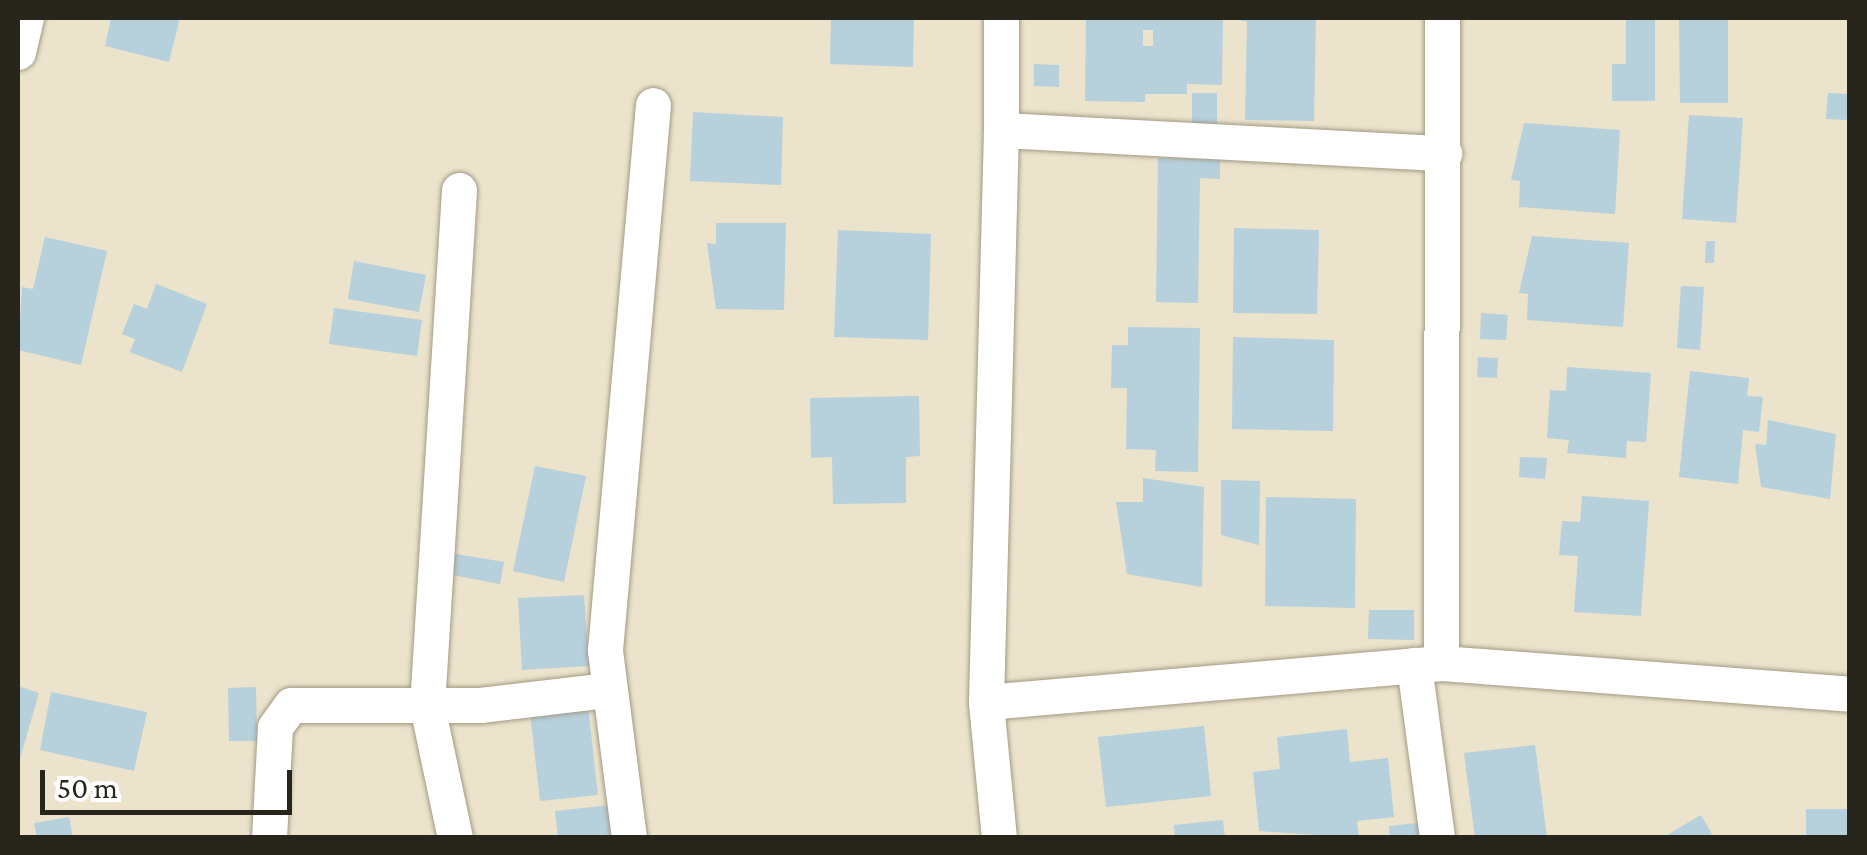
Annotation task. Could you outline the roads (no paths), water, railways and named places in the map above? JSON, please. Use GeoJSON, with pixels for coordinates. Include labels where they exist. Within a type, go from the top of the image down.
{"type":"FeatureCollection","features":[{"type":"Feature","properties":{"kind":"street"},"geometry":{"type":"LineString","coordinates":[[18,52],[26,18]]}},
{"type":"Feature","properties":{"kind":"street"},"geometry":{"type":"LineString","coordinates":[[999,838],[986,702],[1001,18]]}},
{"type":"Feature","properties":{"kind":"street"},"geometry":{"type":"LineString","coordinates":[[1437,838],[1427,664],[1444,153],[1442,18]]}},
{"type":"Feature","properties":{"kind":"street"},"geometry":{"type":"LineString","coordinates":[[629,838],[608,690],[653,105]]}},
{"type":"Feature","properties":{"kind":"street"},"geometry":{"type":"LineString","coordinates":[[1001,130],[1444,153]]}},
{"type":"Feature","properties":{"kind":"street"},"geometry":{"type":"LineString","coordinates":[[455,838],[427,706],[459,190]]}},
{"type":"Feature","properties":{"kind":"street"},"geometry":{"type":"LineString","coordinates":[[986,702],[1427,664],[1850,694]]}},
{"type":"Feature","properties":{"kind":"street"},"geometry":{"type":"LineString","coordinates":[[269,838],[284,710],[301,702],[427,706],[608,690]]}}]}
